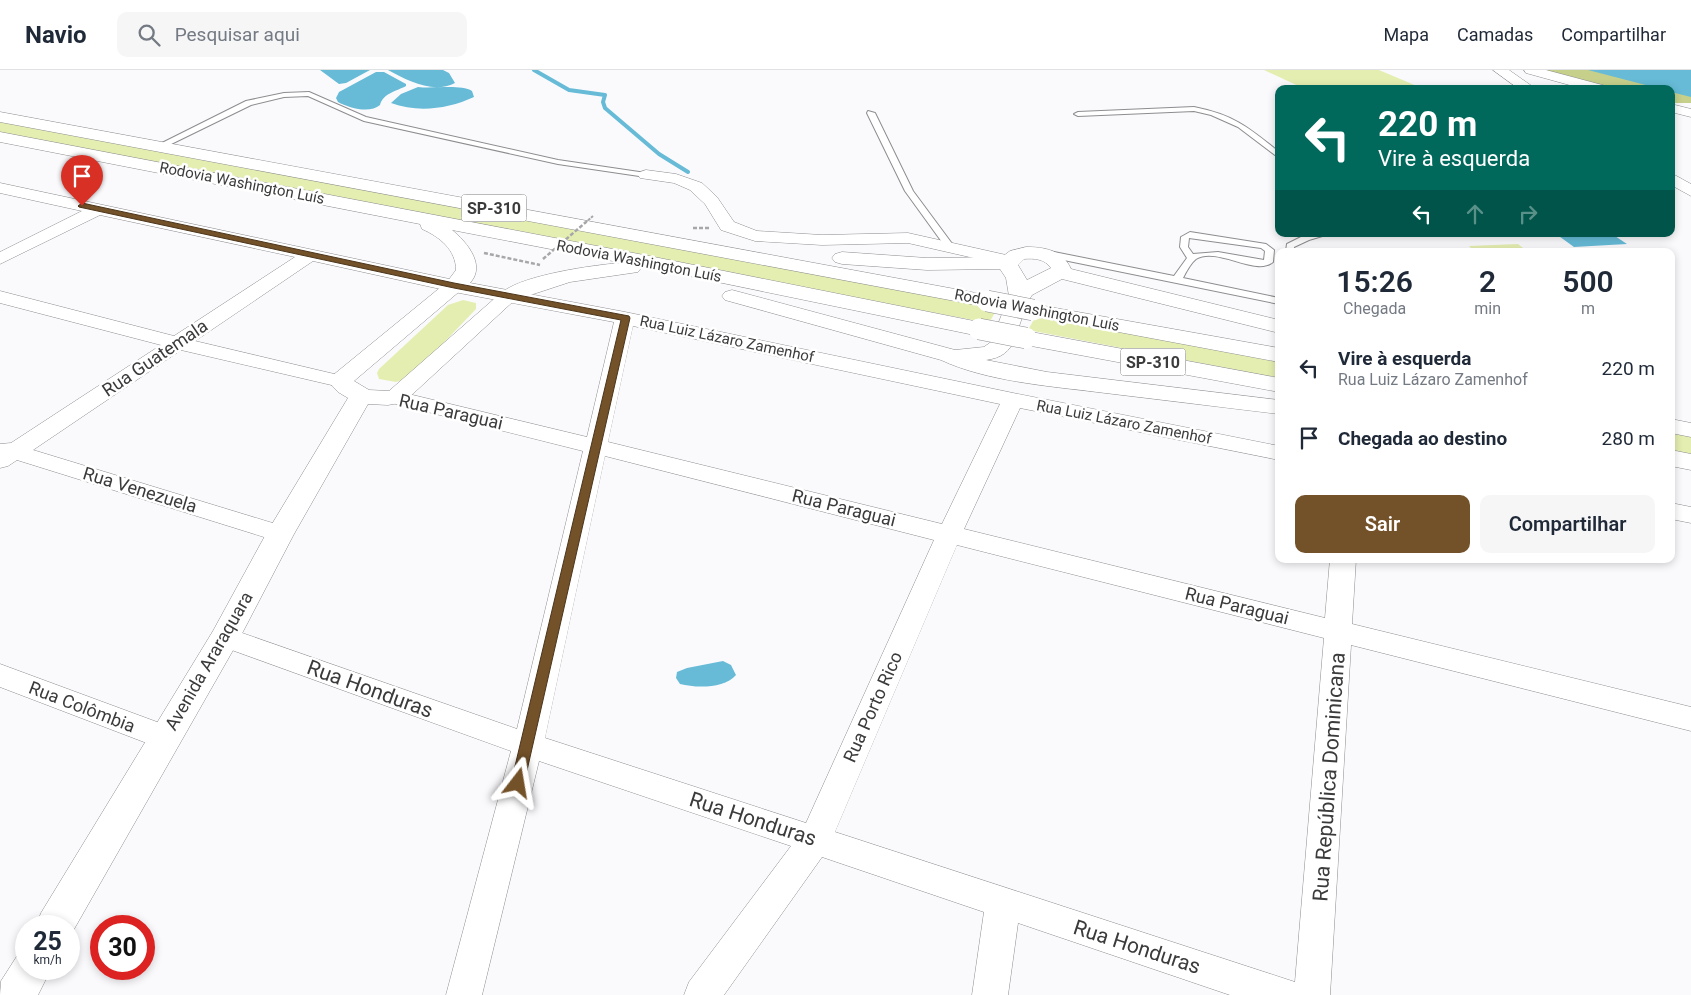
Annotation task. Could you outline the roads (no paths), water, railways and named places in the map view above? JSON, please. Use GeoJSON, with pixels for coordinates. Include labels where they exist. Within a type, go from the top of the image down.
{"type":"FeatureCollection","features":[{"type":"Feature","properties":{"kind":"main road","name":"Rodovia Washington Luís"},"geometry":{"type":"LineString","coordinates":[[0,117],[987,301],[1026,303],[1275,354]]}},
{"type":"Feature","properties":{"kind":"main road","name":"Rodovia Washington Luís"},"geometry":{"type":"LineString","coordinates":[[0,137],[649,262],[1026,338],[1275,384]]}},
{"type":"Feature","properties":{"kind":"main road","name":"Avenida Araraquara"},"geometry":{"type":"LineString","coordinates":[[61,915],[225,638],[280,534],[350,388],[464,278],[467,267],[464,256],[455,241],[447,234],[433,226],[372,209]]}},
{"type":"Feature","properties":{"kind":"main road"},"geometry":{"type":"LineString","coordinates":[[608,229],[765,253],[927,264],[1008,262],[1018,255],[1034,253],[1057,260],[1060,264],[1059,271]]}},
{"type":"Feature","properties":{"kind":"main road"},"geometry":{"type":"LineString","coordinates":[[396,397],[509,296],[529,287],[568,276],[628,268],[649,262],[662,274],[678,281],[990,368],[1048,379],[1275,407]]}},
{"type":"Feature","properties":{"kind":"main road"},"geometry":{"type":"LineString","coordinates":[[1008,262],[1026,303]]}},
{"type":"Feature","properties":{"kind":"main road"},"geometry":{"type":"LineString","coordinates":[[948,355],[976,356],[989,354],[1001,346],[1026,303],[1032,284],[1059,271],[1086,280],[1275,326]]}},
{"type":"Feature","properties":{"kind":"main road"},"geometry":{"type":"LineString","coordinates":[[1001,346],[1008,357],[1019,366],[1048,379]]}},
{"type":"Feature","properties":{"kind":"main road","name":"Rua Paraguai"},"geometry":{"type":"LineString","coordinates":[[350,388],[379,399],[396,397]]}},
{"type":"Feature","properties":{"kind":"main road"},"geometry":{"type":"LineString","coordinates":[[15,995],[24,980]]}},
{"type":"Feature","properties":{"kind":"street"},"geometry":{"type":"LineString","coordinates":[[1500,70],[1523,85]]}},
{"type":"Feature","properties":{"kind":"street"},"geometry":{"type":"LineString","coordinates":[[1531,70],[1586,85]]}},
{"type":"Feature","properties":{"kind":"street"},"geometry":{"type":"LineString","coordinates":[[1675,109],[1691,113]]}},
{"type":"Feature","properties":{"kind":"street"},"geometry":{"type":"LineString","coordinates":[[646,175],[676,177],[700,187],[727,226],[755,236],[822,240],[908,238],[1008,262]]}},
{"type":"Feature","properties":{"kind":"street"},"geometry":{"type":"LineString","coordinates":[[1675,178],[1691,182]]}},
{"type":"Feature","properties":{"kind":"street"},"geometry":{"type":"LineString","coordinates":[[1675,180],[1691,191]]}},
{"type":"Feature","properties":{"kind":"street","name":"Rua Luiz Lázaro Zamenhof"},"geometry":{"type":"LineString","coordinates":[[0,188],[454,286],[626,318],[1013,400],[1275,452]]}},
{"type":"Feature","properties":{"kind":"street"},"geometry":{"type":"LineString","coordinates":[[0,259],[98,209]]}},
{"type":"Feature","properties":{"kind":"street","name":"Rua Guatemala"},"geometry":{"type":"LineString","coordinates":[[5,453],[178,343],[310,255]]}},
{"type":"Feature","properties":{"kind":"street","name":"Rua Paraguai"},"geometry":{"type":"LineString","coordinates":[[0,297],[350,388]]}},
{"type":"Feature","properties":{"kind":"street"},"geometry":{"type":"LineString","coordinates":[[464,995],[528,745],[626,318]]}},
{"type":"Feature","properties":{"kind":"street","name":"Rua Paraguai"},"geometry":{"type":"LineString","coordinates":[[396,397],[1691,719]]}},
{"type":"Feature","properties":{"kind":"street","name":"Rua Porto Rico"},"geometry":{"type":"LineString","coordinates":[[702,995],[815,840],[948,535],[1013,400]]}},
{"type":"Feature","properties":{"kind":"street","name":"Rua Venezuela"},"geometry":{"type":"LineString","coordinates":[[5,453],[280,534]]}},
{"type":"Feature","properties":{"kind":"street"},"geometry":{"type":"LineString","coordinates":[[1675,512],[1691,515]]}},
{"type":"Feature","properties":{"kind":"street","name":"Rua República Dominicana"},"geometry":{"type":"LineString","coordinates":[[1312,995],[1343,563]]}},
{"type":"Feature","properties":{"kind":"street","name":"Rua Honduras"},"geometry":{"type":"LineString","coordinates":[[225,638],[528,745],[1284,995]]}},
{"type":"Feature","properties":{"kind":"street","name":"Rua Colômbia"},"geometry":{"type":"LineString","coordinates":[[0,675],[165,738]]}},
{"type":"Feature","properties":{"kind":"street"},"geometry":{"type":"LineString","coordinates":[[990,995],[1003,903]]}},
{"type":"Feature","properties":{"kind":"lane"},"geometry":{"type":"LineString","coordinates":[[160,146],[249,103],[284,95],[309,94],[364,119],[558,162],[646,175]]}},
{"type":"Feature","properties":{"kind":"lane"},"geometry":{"type":"LineString","coordinates":[[1078,114],[1194,109],[1213,113],[1241,125],[1275,153]]}},
{"type":"Feature","properties":{"kind":"lane"},"geometry":{"type":"LineString","coordinates":[[871,113],[909,191],[950,247]]}},
{"type":"Feature","properties":{"kind":"lane"},"geometry":{"type":"LineString","coordinates":[[1177,279],[1192,258],[1203,254],[1216,254],[1263,264],[1268,262],[1270,250],[1263,246],[1190,235],[1185,237],[1184,247],[1192,258]]}},
{"type":"Feature","properties":{"kind":"lane"},"geometry":{"type":"LineString","coordinates":[[1290,248],[1290,246],[1311,237]]}},
{"type":"Feature","properties":{"kind":"lane"},"geometry":{"type":"LineString","coordinates":[[1034,253],[1066,256],[1275,301]]}},
{"type":"Feature","properties":{"kind":"lane"},"geometry":{"type":"LineString","coordinates":[[1059,271],[1095,263]]}},
{"type":"Feature","properties":{"kind":"water"},"geometry":{"type":"Polygon","coordinates":[[[320,70],[370,70],[346,83],[339,84],[320,70]]]}},
{"type":"Feature","properties":{"kind":"water"},"geometry":{"type":"Polygon","coordinates":[[[388,70],[443,70],[449,73],[455,83],[447,86],[429,87],[412,82],[388,70]]]}},
{"type":"Feature","properties":{"kind":"water"},"geometry":{"type":"Polygon","coordinates":[[[1588,70],[1691,70],[1691,97],[1675,93],[1675,85],[1646,85],[1588,70]]]}},
{"type":"Feature","properties":{"kind":"water"},"geometry":{"type":"Polygon","coordinates":[[[376,72],[384,72],[406,84],[406,86],[387,95],[376,108],[365,110],[338,102],[336,98],[339,92],[376,72]]]}},
{"type":"Feature","properties":{"kind":"water"},"geometry":{"type":"Polygon","coordinates":[[[418,87],[467,89],[472,91],[474,97],[443,107],[422,109],[391,103],[401,94],[418,87]]]}},
{"type":"Feature","properties":{"kind":"water"},"geometry":{"type":"Polygon","coordinates":[[[1560,237],[1616,237],[1627,244],[1574,247],[1560,237]]]}},
{"type":"Feature","properties":{"kind":"water"},"geometry":{"type":"Polygon","coordinates":[[[723,661],[731,665],[736,675],[724,683],[710,686],[694,686],[680,684],[676,678],[677,672],[687,668],[723,661]]]}},
{"type":"Feature","properties":{"kind":"waterway"},"geometry":{"type":"LineString","coordinates":[[534,70],[569,90],[605,95],[603,102],[605,108],[659,154],[688,172]]}}]}
